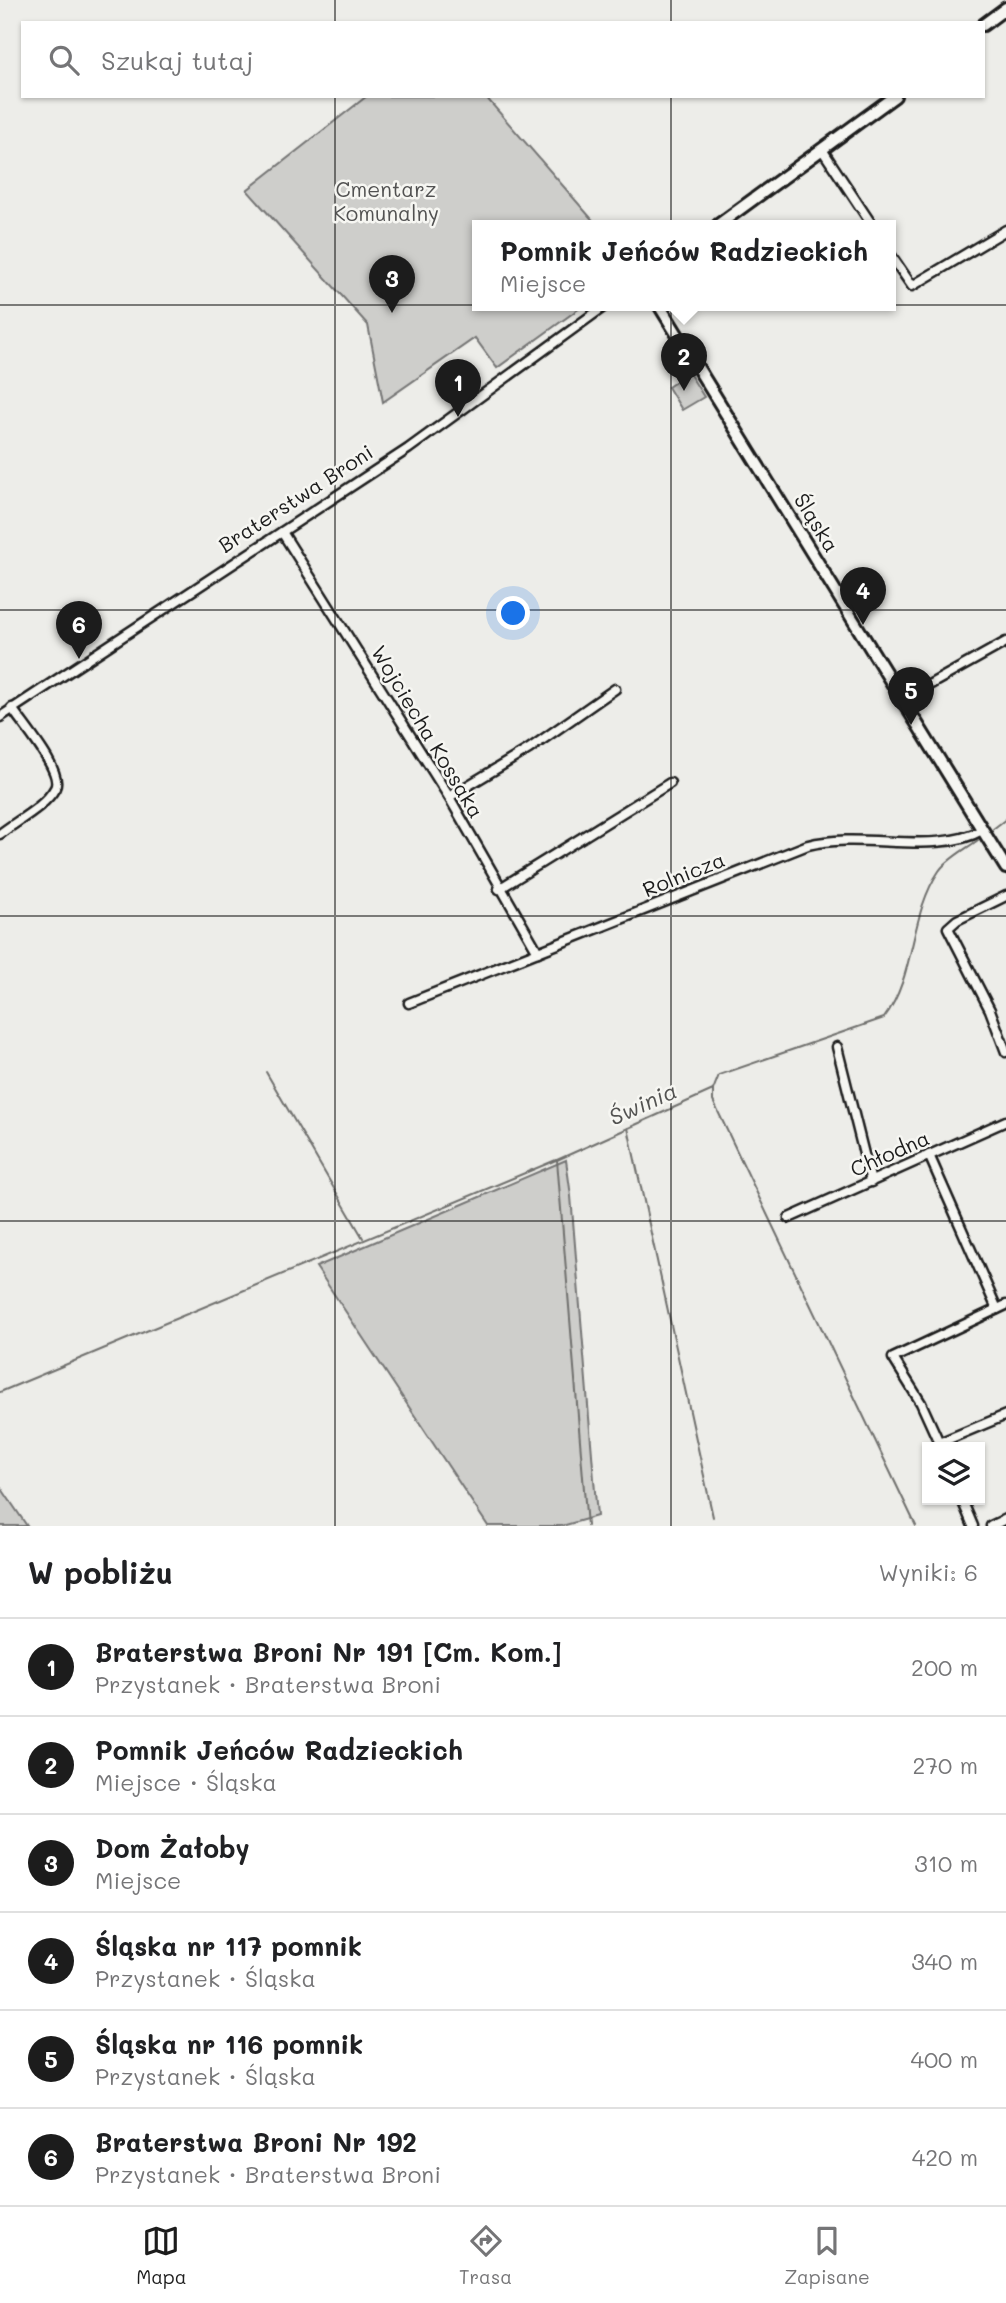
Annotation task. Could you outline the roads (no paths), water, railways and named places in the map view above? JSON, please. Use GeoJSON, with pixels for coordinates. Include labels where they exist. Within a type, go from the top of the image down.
{"type":"FeatureCollection","features":[{"type":"Feature","properties":{"kind":"street"},"geometry":{"type":"LineString","coordinates":[[985,23],[1006,9]]}},
{"type":"Feature","properties":{"kind":"street"},"geometry":{"type":"LineString","coordinates":[[725,220],[892,98]]}},
{"type":"Feature","properties":{"kind":"street"},"geometry":{"type":"LineString","coordinates":[[823,151],[869,220]]}},
{"type":"Feature","properties":{"kind":"street"},"geometry":{"type":"LineString","coordinates":[[896,262],[912,286],[1006,230]]}},
{"type":"Feature","properties":{"kind":"street","name":"Braterstwa Broni"},"geometry":{"type":"LineString","coordinates":[[0,717],[408,449],[598,311]]}},
{"type":"Feature","properties":{"kind":"street","name":"Śląska"},"geometry":{"type":"LineString","coordinates":[[663,311],[1006,869]]}},
{"type":"Feature","properties":{"kind":"street","name":"Wojciecha Kossaka"},"geometry":{"type":"LineString","coordinates":[[282,532],[449,797],[499,889],[538,952]]}},
{"type":"Feature","properties":{"kind":"street"},"geometry":{"type":"LineString","coordinates":[[902,700],[1006,642]]}},
{"type":"Feature","properties":{"kind":"street"},"geometry":{"type":"LineString","coordinates":[[449,797],[529,748],[615,689]]}},
{"type":"Feature","properties":{"kind":"street"},"geometry":{"type":"LineString","coordinates":[[0,834],[50,795],[58,776],[12,708]]}},
{"type":"Feature","properties":{"kind":"street"},"geometry":{"type":"LineString","coordinates":[[499,889],[670,783]]}},
{"type":"Feature","properties":{"kind":"street","name":"Rolnicza"},"geometry":{"type":"LineString","coordinates":[[409,1003],[817,843],[855,839],[954,841],[982,830]]}},
{"type":"Feature","properties":{"kind":"street"},"geometry":{"type":"LineString","coordinates":[[1006,896],[957,920],[948,928],[990,1010],[1006,1052]]}},
{"type":"Feature","properties":{"kind":"street"},"geometry":{"type":"LineString","coordinates":[[837,1046],[871,1182]]}},
{"type":"Feature","properties":{"kind":"street","name":"Chłodna"},"geometry":{"type":"LineString","coordinates":[[789,1217],[1006,1121]]}},
{"type":"Feature","properties":{"kind":"street"},"geometry":{"type":"LineString","coordinates":[[929,1155],[997,1309]]}},
{"type":"Feature","properties":{"kind":"street"},"geometry":{"type":"LineString","coordinates":[[939,1442],[921,1403],[893,1358],[1006,1305]]}},
{"type":"Feature","properties":{"kind":"street"},"geometry":{"type":"LineString","coordinates":[[947,1442],[1006,1415]]}},
{"type":"Feature","properties":{"kind":"street"},"geometry":{"type":"LineString","coordinates":[[964,1505],[973,1526]]}},
{"type":"Feature","properties":{"kind":"street"},"geometry":{"type":"LineString","coordinates":[[990,1526],[1006,1519]]}},
{"type":"Feature","properties":{"kind":"waterway","name":"Świnia"},"geometry":{"type":"LineString","coordinates":[[993,829],[1006,819]]}},
{"type":"Feature","properties":{"kind":"waterway","name":"Świnia"},"geometry":{"type":"LineString","coordinates":[[587,1526],[557,1160],[713,1090],[719,1075],[884,1018],[902,983],[929,888],[942,867],[978,840]]}},
{"type":"Feature","properties":{"kind":"waterway"},"geometry":{"type":"LineString","coordinates":[[266,1072],[363,1238]]}},
{"type":"Feature","properties":{"kind":"waterway"},"geometry":{"type":"LineString","coordinates":[[713,1090],[713,1101],[916,1526]]}},
{"type":"Feature","properties":{"kind":"waterway"},"geometry":{"type":"LineString","coordinates":[[628,1128],[713,1517]]}},
{"type":"Feature","properties":{"kind":"waterway"},"geometry":{"type":"LineString","coordinates":[[0,1392],[556,1160]]}},
{"type":"Feature","properties":{"kind":"place","name":"Dom Żałoby"},"geometry":{"type":"Point","coordinates":[392,313]}},
{"type":"Feature","properties":{"kind":"place","name":"Pomnik Jeńców Radzieckich"},"geometry":{"type":"Point","coordinates":[684,391]}},
{"type":"Feature","properties":{"kind":"place","name":"Braterstwa Broni Nr 191 [Cm. Kom.]"},"geometry":{"type":"Point","coordinates":[458,417]}},
{"type":"Feature","properties":{"kind":"place","name":"Śląska nr 117 pomnik"},"geometry":{"type":"Point","coordinates":[863,625]}},
{"type":"Feature","properties":{"kind":"place","name":"Braterstwa Broni Nr 192"},"geometry":{"type":"Point","coordinates":[79,659]}},
{"type":"Feature","properties":{"kind":"place","name":"Śląska nr 116 pomnik"},"geometry":{"type":"Point","coordinates":[911,725]}},
{"type":"Feature","properties":{"kind":"park label","name":"Cmentarz Komunalny"},"geometry":{"type":"Point","coordinates":[386,202]}}]}
